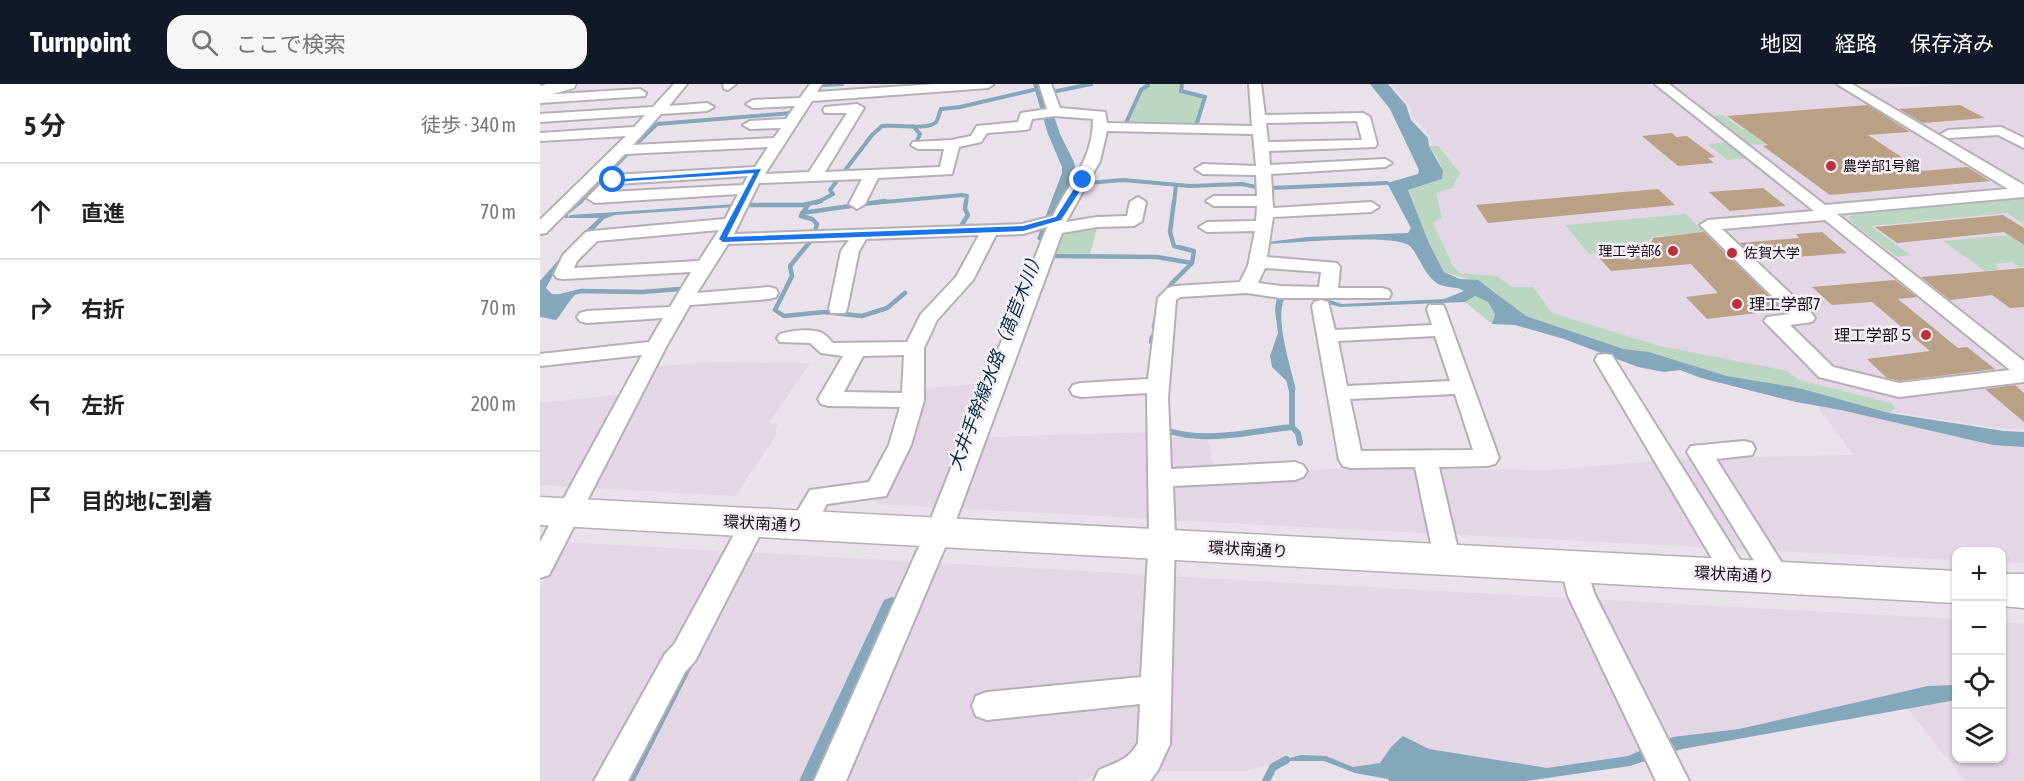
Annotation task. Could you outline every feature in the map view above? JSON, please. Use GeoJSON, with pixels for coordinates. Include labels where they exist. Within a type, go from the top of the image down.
{"type":"FeatureCollection","features":[{"type":"Feature","properties":{"kind":"main road"},"geometry":{"type":"LineString","coordinates":[[540,92],[567,84]]}},
{"type":"Feature","properties":{"kind":"main road","name":"環状南通り"},"geometry":{"type":"LineString","coordinates":[[555,512],[1952,587]]}},
{"type":"Feature","properties":{"kind":"main road"},"geometry":{"type":"LineString","coordinates":[[2006,590],[2024,591]]}},
{"type":"Feature","properties":{"kind":"street"},"geometry":{"type":"LineString","coordinates":[[540,229],[621,150],[681,84]]}},
{"type":"Feature","properties":{"kind":"street"},"geometry":{"type":"LineString","coordinates":[[540,567],[555,512],[656,347],[776,142],[816,84]]}},
{"type":"Feature","properties":{"kind":"street"},"geometry":{"type":"LineString","coordinates":[[750,125],[800,109],[898,96],[921,87],[988,84]]}},
{"type":"Feature","properties":{"kind":"street"},"geometry":{"type":"LineString","coordinates":[[1045,84],[1050,113]]}},
{"type":"Feature","properties":{"kind":"street"},"geometry":{"type":"LineString","coordinates":[[1247,287],[1255,275],[1264,214],[1263,170],[1255,84]]}},
{"type":"Feature","properties":{"kind":"street"},"geometry":{"type":"LineString","coordinates":[[1661,84],[1826,212],[2024,373]]}},
{"type":"Feature","properties":{"kind":"street"},"geometry":{"type":"LineString","coordinates":[[1843,84],[2024,192]]}},
{"type":"Feature","properties":{"kind":"street"},"geometry":{"type":"LineString","coordinates":[[540,99],[639,93]]}},
{"type":"Feature","properties":{"kind":"street"},"geometry":{"type":"LineString","coordinates":[[753,104],[800,109],[857,108],[815,175]]}},
{"type":"Feature","properties":{"kind":"street"},"geometry":{"type":"LineString","coordinates":[[540,118],[707,107]]}},
{"type":"Feature","properties":{"kind":"street"},"geometry":{"type":"LineString","coordinates":[[1102,127],[1259,132],[1370,144],[1361,111],[1259,132]]}},
{"type":"Feature","properties":{"kind":"street"},"geometry":{"type":"LineString","coordinates":[[830,781],[939,532],[1052,223],[1081,184],[1099,147],[1102,127],[1100,115],[1050,113],[1026,116],[1024,126],[1016,128],[980,123],[976,139],[952,144],[918,146]]}},
{"type":"Feature","properties":{"kind":"street"},"geometry":{"type":"LineString","coordinates":[[540,137],[638,131]]}},
{"type":"Feature","properties":{"kind":"street"},"geometry":{"type":"LineString","coordinates":[[1948,134],[2001,131],[2024,144]]}},
{"type":"Feature","properties":{"kind":"street"},"geometry":{"type":"LineString","coordinates":[[621,150],[776,142]]}},
{"type":"Feature","properties":{"kind":"street"},"geometry":{"type":"LineString","coordinates":[[704,266],[647,271],[634,268],[563,274],[570,259],[592,236],[742,202],[815,175],[947,171],[952,144]]}},
{"type":"Feature","properties":{"kind":"street"},"geometry":{"type":"LineString","coordinates":[[1203,169],[1263,170],[1385,163]]}},
{"type":"Feature","properties":{"kind":"street"},"geometry":{"type":"LineString","coordinates":[[857,204],[873,173]]}},
{"type":"Feature","properties":{"kind":"street"},"geometry":{"type":"LineString","coordinates":[[828,188],[842,174]]}},
{"type":"Feature","properties":{"kind":"street"},"geometry":{"type":"LineString","coordinates":[[742,202],[595,198],[613,180],[742,202],[814,235],[1023,229],[1052,223],[1134,221],[1138,202]]}},
{"type":"Feature","properties":{"kind":"street"},"geometry":{"type":"LineString","coordinates":[[2024,192],[1708,225],[1805,318],[1774,321],[1826,372],[1899,390],[2024,373]]}},
{"type":"Feature","properties":{"kind":"street"},"geometry":{"type":"LineString","coordinates":[[1214,201],[1264,214]]}},
{"type":"Feature","properties":{"kind":"street"},"geometry":{"type":"LineString","coordinates":[[1207,227],[1264,214],[1371,207]]}},
{"type":"Feature","properties":{"kind":"street"},"geometry":{"type":"LineString","coordinates":[[802,525],[819,496],[877,489],[900,445],[913,400],[914,348],[927,318],[964,280],[991,229]]}},
{"type":"Feature","properties":{"kind":"street"},"geometry":{"type":"LineString","coordinates":[[838,309],[850,251],[861,234]]}},
{"type":"Feature","properties":{"kind":"street"},"geometry":{"type":"LineString","coordinates":[[1257,262],[1331,267],[1324,299],[1327,336],[1350,460],[1487,458],[1436,309]]}},
{"type":"Feature","properties":{"kind":"street"},"geometry":{"type":"LineString","coordinates":[[1110,781],[1151,773],[1154,744],[1159,569],[1163,545],[1159,354],[1167,298],[1175,292],[1247,287],[1324,299],[1382,294]]}},
{"type":"Feature","properties":{"kind":"street"},"geometry":{"type":"LineString","coordinates":[[586,317],[769,294]]}},
{"type":"Feature","properties":{"kind":"street"},"geometry":{"type":"LineString","coordinates":[[1327,336],[1443,330]]}},
{"type":"Feature","properties":{"kind":"street"},"geometry":{"type":"LineString","coordinates":[[787,338],[815,337],[828,349],[914,348]]}},
{"type":"Feature","properties":{"kind":"street"},"geometry":{"type":"LineString","coordinates":[[540,360],[656,347]]}},
{"type":"Feature","properties":{"kind":"street"},"geometry":{"type":"LineString","coordinates":[[856,350],[829,399],[913,400]]}},
{"type":"Feature","properties":{"kind":"street"},"geometry":{"type":"LineString","coordinates":[[1605,360],[1735,574]]}},
{"type":"Feature","properties":{"kind":"street"},"geometry":{"type":"LineString","coordinates":[[1081,390],[1158,385]]}},
{"type":"Feature","properties":{"kind":"street"},"geometry":{"type":"LineString","coordinates":[[1338,393],[1464,387]]}},
{"type":"Feature","properties":{"kind":"street"},"geometry":{"type":"LineString","coordinates":[[1744,449],[1699,452],[1778,577]]}},
{"type":"Feature","properties":{"kind":"street"},"geometry":{"type":"LineString","coordinates":[[1425,459],[1446,558]]}},
{"type":"Feature","properties":{"kind":"street"},"geometry":{"type":"LineString","coordinates":[[1160,478],[1296,471]]}},
{"type":"Feature","properties":{"kind":"street"},"geometry":{"type":"LineString","coordinates":[[610,781],[675,663],[685,652],[753,523]]}},
{"type":"Feature","properties":{"kind":"street"},"geometry":{"type":"LineString","coordinates":[[1573,566],[1582,596],[1663,761]]}},
{"type":"Feature","properties":{"kind":"street"},"geometry":{"type":"LineString","coordinates":[[987,706],[1155,689]]}},
{"type":"Feature","properties":{"kind":"shaded area","name":"佐賀大学"},"geometry":{"type":"Polygon","coordinates":[[[1390,84],[1840,84],[1851,90],[1956,84],[2024,84],[2024,429],[2005,429],[1892,412],[1528,314],[1451,273],[1420,194],[1456,172],[1432,145],[1426,131],[1412,116],[1409,105],[1390,84]]]}},
{"type":"Feature","properties":{"kind":"shaded area"},"geometry":{"type":"Polygon","coordinates":[[[711,362],[810,363],[769,423],[777,424],[775,437],[735,496],[540,485],[540,403],[625,394],[640,368],[711,362]]]}},
{"type":"Feature","properties":{"kind":"shaded area"},"geometry":{"type":"Polygon","coordinates":[[[980,384],[958,438],[1153,432],[1155,519],[876,504],[897,451],[915,389],[980,384]]]}},
{"type":"Feature","properties":{"kind":"shaded area"},"geometry":{"type":"Polygon","coordinates":[[[1813,401],[2024,443],[2024,563],[2006,562],[2006,547],[1952,547],[1952,560],[1167,520],[1165,438],[1207,435],[1215,477],[1347,468],[1551,470],[1692,458],[1854,455],[1813,401]]]}},
{"type":"Feature","properties":{"kind":"shaded area"},"geometry":{"type":"Polygon","coordinates":[[[564,542],[1153,575],[1143,747],[1122,772],[1074,781],[540,781],[540,589],[564,542]]]}},
{"type":"Feature","properties":{"kind":"shaded area"},"geometry":{"type":"Polygon","coordinates":[[[1164,576],[1952,619],[1952,763],[2006,763],[2006,622],[2024,624],[2024,781],[1965,781],[1901,700],[1638,759],[1506,781],[1357,769],[1313,757],[1279,761],[1246,771],[1157,771],[1164,576]]]}},
{"type":"Feature","properties":{"kind":"green space"},"geometry":{"type":"Polygon","coordinates":[[[1151,84],[1182,84],[1181,91],[1204,97],[1195,127],[1126,126],[1142,90],[1151,84]]]}},
{"type":"Feature","properties":{"kind":"green space"},"geometry":{"type":"Polygon","coordinates":[[[1723,115],[1742,129],[1764,127],[1786,142],[1750,145],[1711,116],[1723,115]]]}},
{"type":"Feature","properties":{"kind":"green space"},"geometry":{"type":"Polygon","coordinates":[[[1729,142],[1749,158],[1727,160],[1707,144],[1729,142]]]}},
{"type":"Feature","properties":{"kind":"green space"},"geometry":{"type":"Polygon","coordinates":[[[1429,146],[1438,146],[1460,173],[1452,188],[1436,193],[1442,218],[1433,223],[1453,266],[1460,273],[1497,276],[1512,287],[1533,287],[1552,313],[1660,346],[1787,371],[1799,380],[1891,403],[1895,408],[1889,413],[1799,388],[1727,376],[1649,352],[1624,349],[1526,316],[1511,307],[1496,292],[1475,281],[1444,272],[1429,243],[1408,190],[1442,179],[1441,166],[1429,146]]]}},
{"type":"Feature","properties":{"kind":"green space"},"geometry":{"type":"Polygon","coordinates":[[[2024,199],[2024,224],[2007,213],[1871,226],[1910,255],[1897,257],[1848,217],[1856,214],[2024,199]]]}},
{"type":"Feature","properties":{"kind":"green space"},"geometry":{"type":"Polygon","coordinates":[[[1686,214],[1705,233],[1652,237],[1646,242],[1648,249],[1589,254],[1565,225],[1686,214]]]}},
{"type":"Feature","properties":{"kind":"green space"},"geometry":{"type":"Polygon","coordinates":[[[1098,225],[1090,254],[1054,253],[1061,232],[1098,225]]]}},
{"type":"Feature","properties":{"kind":"green space"},"geometry":{"type":"Polygon","coordinates":[[[2008,235],[2024,245],[2024,267],[2011,262],[1994,264],[2000,269],[1985,271],[1943,241],[2008,235]]]}},
{"type":"Feature","properties":{"kind":"green space"},"geometry":{"type":"Polygon","coordinates":[[[1475,296],[1488,302],[1495,314],[1492,324],[1465,302],[1475,296]]]}},
{"type":"Feature","properties":{"kind":"water"},"geometry":{"type":"Polygon","coordinates":[[[1370,84],[1388,84],[1406,105],[1411,120],[1428,138],[1429,146],[1443,171],[1442,179],[1408,190],[1429,243],[1444,272],[1460,279],[1478,280],[1526,316],[1624,349],[1649,352],[1727,376],[1799,388],[1889,413],[2024,432],[2024,447],[1993,445],[1796,402],[1701,378],[1680,370],[1664,372],[1638,367],[1564,339],[1515,325],[1492,324],[1495,314],[1488,302],[1475,296],[1465,302],[1340,307],[1315,300],[1284,300],[1281,319],[1296,390],[1272,367],[1270,356],[1278,333],[1275,310],[1277,296],[1317,296],[1342,304],[1444,299],[1464,291],[1438,284],[1429,276],[1414,250],[1401,242],[1364,239],[1266,244],[1267,242],[1307,237],[1408,233],[1411,228],[1387,183],[1418,174],[1419,170],[1390,109],[1370,84]]]}},
{"type":"Feature","properties":{"kind":"water"},"geometry":{"type":"Polygon","coordinates":[[[736,204],[734,207],[615,215],[604,219],[555,271],[546,288],[552,294],[575,295],[556,320],[540,317],[540,281],[599,218],[568,218],[570,215],[736,204]]]}},
{"type":"Feature","properties":{"kind":"water"},"geometry":{"type":"Polygon","coordinates":[[[1952,685],[1952,701],[1682,749],[1630,766],[1526,781],[1389,781],[1355,773],[1324,761],[1279,761],[1301,755],[1326,756],[1353,767],[1380,763],[1392,746],[1403,736],[1429,749],[1547,768],[1628,756],[1673,737],[1739,729],[1928,686],[1952,685]]]}},
{"type":"Feature","properties":{"kind":"building"},"geometry":{"type":"Polygon","coordinates":[[[1868,105],[1910,132],[1868,135],[1923,171],[1967,167],[1990,181],[1830,195],[1763,146],[1768,145],[1727,116],[1868,105]]]}},
{"type":"Feature","properties":{"kind":"building"},"geometry":{"type":"Polygon","coordinates":[[[1960,105],[1985,118],[1923,123],[1899,109],[1960,105]]]}},
{"type":"Feature","properties":{"kind":"building"},"geometry":{"type":"Polygon","coordinates":[[[1672,133],[1676,137],[1687,136],[1715,157],[1708,158],[1714,163],[1678,166],[1642,136],[1672,133]]]}},
{"type":"Feature","properties":{"kind":"building"},"geometry":{"type":"Polygon","coordinates":[[[1763,188],[1786,206],[1730,211],[1709,192],[1763,188]]]}},
{"type":"Feature","properties":{"kind":"building"},"geometry":{"type":"Polygon","coordinates":[[[1658,189],[1675,205],[1488,223],[1476,205],[1658,189]]]}},
{"type":"Feature","properties":{"kind":"building"},"geometry":{"type":"Polygon","coordinates":[[[2003,215],[2024,228],[2024,245],[2004,232],[1897,243],[1875,227],[2003,215]]]}},
{"type":"Feature","properties":{"kind":"building"},"geometry":{"type":"Polygon","coordinates":[[[1704,232],[1783,310],[1707,319],[1686,297],[1718,293],[1691,264],[1611,271],[1596,254],[1649,249],[1653,238],[1704,232]]]}},
{"type":"Feature","properties":{"kind":"building"},"geometry":{"type":"Polygon","coordinates":[[[1822,232],[1847,253],[1758,260],[1740,243],[1799,238],[1796,234],[1822,232]]]}},
{"type":"Feature","properties":{"kind":"building"},"geometry":{"type":"Polygon","coordinates":[[[2024,268],[2024,307],[2010,308],[1992,295],[1950,300],[1921,277],[2024,268]]]}},
{"type":"Feature","properties":{"kind":"building","name":"理工学部５"},"geometry":{"type":"Polygon","coordinates":[[[1895,280],[1917,297],[1898,299],[1958,348],[1967,347],[1995,369],[1899,381],[1887,378],[1867,359],[1930,351],[1872,302],[1832,305],[1812,287],[1895,280]]]}},
{"type":"Feature","properties":{"kind":"building"},"geometry":{"type":"Polygon","coordinates":[[[2015,385],[2024,393],[2024,422],[1985,389],[2015,385]]]}},
{"type":"Feature","properties":{"kind":"waterway"},"geometry":{"type":"LineString","coordinates":[[818,89],[820,85],[842,84]]}},
{"type":"Feature","properties":{"kind":"waterway","name":"大井手幹線水路（萵苣木川）"},"geometry":{"type":"LineString","coordinates":[[1038,84],[1069,173],[1044,239]]}},
{"type":"Feature","properties":{"kind":"waterway"},"geometry":{"type":"LineString","coordinates":[[1052,92],[1091,84]]}},
{"type":"Feature","properties":{"kind":"waterway"},"geometry":{"type":"LineString","coordinates":[[1182,84],[1181,91],[1205,97],[1196,126]]}},
{"type":"Feature","properties":{"kind":"waterway"},"geometry":{"type":"LineString","coordinates":[[1125,125],[1141,90],[1148,85]]}},
{"type":"Feature","properties":{"kind":"waterway"},"geometry":{"type":"LineString","coordinates":[[914,127],[932,125],[936,122],[941,109],[960,107],[1033,90]]}},
{"type":"Feature","properties":{"kind":"waterway"},"geometry":{"type":"LineString","coordinates":[[634,146],[657,124],[792,113]]}},
{"type":"Feature","properties":{"kind":"waterway"},"geometry":{"type":"LineString","coordinates":[[819,201],[833,194],[830,190],[872,135],[882,126],[914,127]]}},
{"type":"Feature","properties":{"kind":"waterway"},"geometry":{"type":"LineString","coordinates":[[914,127],[920,134],[916,143]]}},
{"type":"Feature","properties":{"kind":"waterway"},"geometry":{"type":"LineString","coordinates":[[581,201],[627,154]]}},
{"type":"Feature","properties":{"kind":"waterway"},"geometry":{"type":"LineString","coordinates":[[1064,185],[1123,180],[1190,186],[1242,184],[1256,187]]}},
{"type":"Feature","properties":{"kind":"waterway"},"geometry":{"type":"LineString","coordinates":[[1271,188],[1387,183]]}},
{"type":"Feature","properties":{"kind":"waterway"},"geometry":{"type":"LineString","coordinates":[[1174,203],[1176,185]]}},
{"type":"Feature","properties":{"kind":"waterway"},"geometry":{"type":"LineString","coordinates":[[873,203],[962,195],[967,196],[966,203]]}},
{"type":"Feature","properties":{"kind":"waterway"},"geometry":{"type":"LineString","coordinates":[[566,216],[565,214],[581,201]]}},
{"type":"Feature","properties":{"kind":"waterway"},"geometry":{"type":"LineString","coordinates":[[742,205],[803,205],[819,201]]}},
{"type":"Feature","properties":{"kind":"waterway"},"geometry":{"type":"LineString","coordinates":[[803,213],[885,201]]}},
{"type":"Feature","properties":{"kind":"waterway"},"geometry":{"type":"LineString","coordinates":[[966,201],[965,209],[968,215],[961,226],[974,226]]}},
{"type":"Feature","properties":{"kind":"waterway"},"geometry":{"type":"LineString","coordinates":[[1174,201],[1170,232],[1174,246],[1194,251],[1192,263]]}},
{"type":"Feature","properties":{"kind":"waterway"},"geometry":{"type":"LineString","coordinates":[[803,213],[808,205]]}},
{"type":"Feature","properties":{"kind":"waterway"},"geometry":{"type":"LineString","coordinates":[[803,213],[801,216],[812,219],[817,224],[813,238],[790,266],[792,276],[775,310],[784,316],[824,312],[862,316],[887,308],[905,293]]}},
{"type":"Feature","properties":{"kind":"waterway"},"geometry":{"type":"LineString","coordinates":[[1054,256],[1157,257],[1192,263]]}},
{"type":"Feature","properties":{"kind":"waterway"},"geometry":{"type":"LineString","coordinates":[[1163,296],[1172,283],[1192,263]]}},
{"type":"Feature","properties":{"kind":"waterway"},"geometry":{"type":"LineString","coordinates":[[561,296],[581,291],[642,292],[680,289]]}},
{"type":"Feature","properties":{"kind":"waterway"},"geometry":{"type":"LineString","coordinates":[[1154,327],[1156,317]]}},
{"type":"Feature","properties":{"kind":"waterway"},"geometry":{"type":"LineString","coordinates":[[1151,342],[1152,337]]}},
{"type":"Feature","properties":{"kind":"waterway"},"geometry":{"type":"LineString","coordinates":[[1289,379],[1292,391],[1292,427]]}},
{"type":"Feature","properties":{"kind":"waterway"},"geometry":{"type":"LineString","coordinates":[[1169,431],[1214,436],[1292,427]]}},
{"type":"Feature","properties":{"kind":"waterway"},"geometry":{"type":"LineString","coordinates":[[1292,427],[1298,433],[1300,443]]}},
{"type":"Feature","properties":{"kind":"waterway","name":"大井手幹線水路（萵苣木川）"},"geometry":{"type":"LineString","coordinates":[[813,781],[892,607]]}},
{"type":"Feature","properties":{"kind":"waterway"},"geometry":{"type":"LineString","coordinates":[[630,781],[688,666]]}},
{"type":"Feature","properties":{"kind":"waterway"},"geometry":{"type":"LineString","coordinates":[[1266,781],[1273,767],[1286,760]]}},
{"type":"Feature","properties":{"kind":"place","name":"農学部1号館"},"geometry":{"type":"Point","coordinates":[1831,166]}},
{"type":"Feature","properties":{"kind":"place","name":"理工学部6"},"geometry":{"type":"Point","coordinates":[1673,251]}},
{"type":"Feature","properties":{"kind":"place","name":"佐賀大学"},"geometry":{"type":"Point","coordinates":[1732,253]}},
{"type":"Feature","properties":{"kind":"place","name":"理工学部7"},"geometry":{"type":"Point","coordinates":[1737,304]}},
{"type":"Feature","properties":{"kind":"place","name":"理工学部５"},"geometry":{"type":"Point","coordinates":[1926,335]}},
{"type":"Feature","properties":{"kind":"route"},"geometry":{"type":"LineString","coordinates":[[613,180],[758,171],[723,239],[961,229],[1023,229],[1059,219],[1083,180]]}}]}
